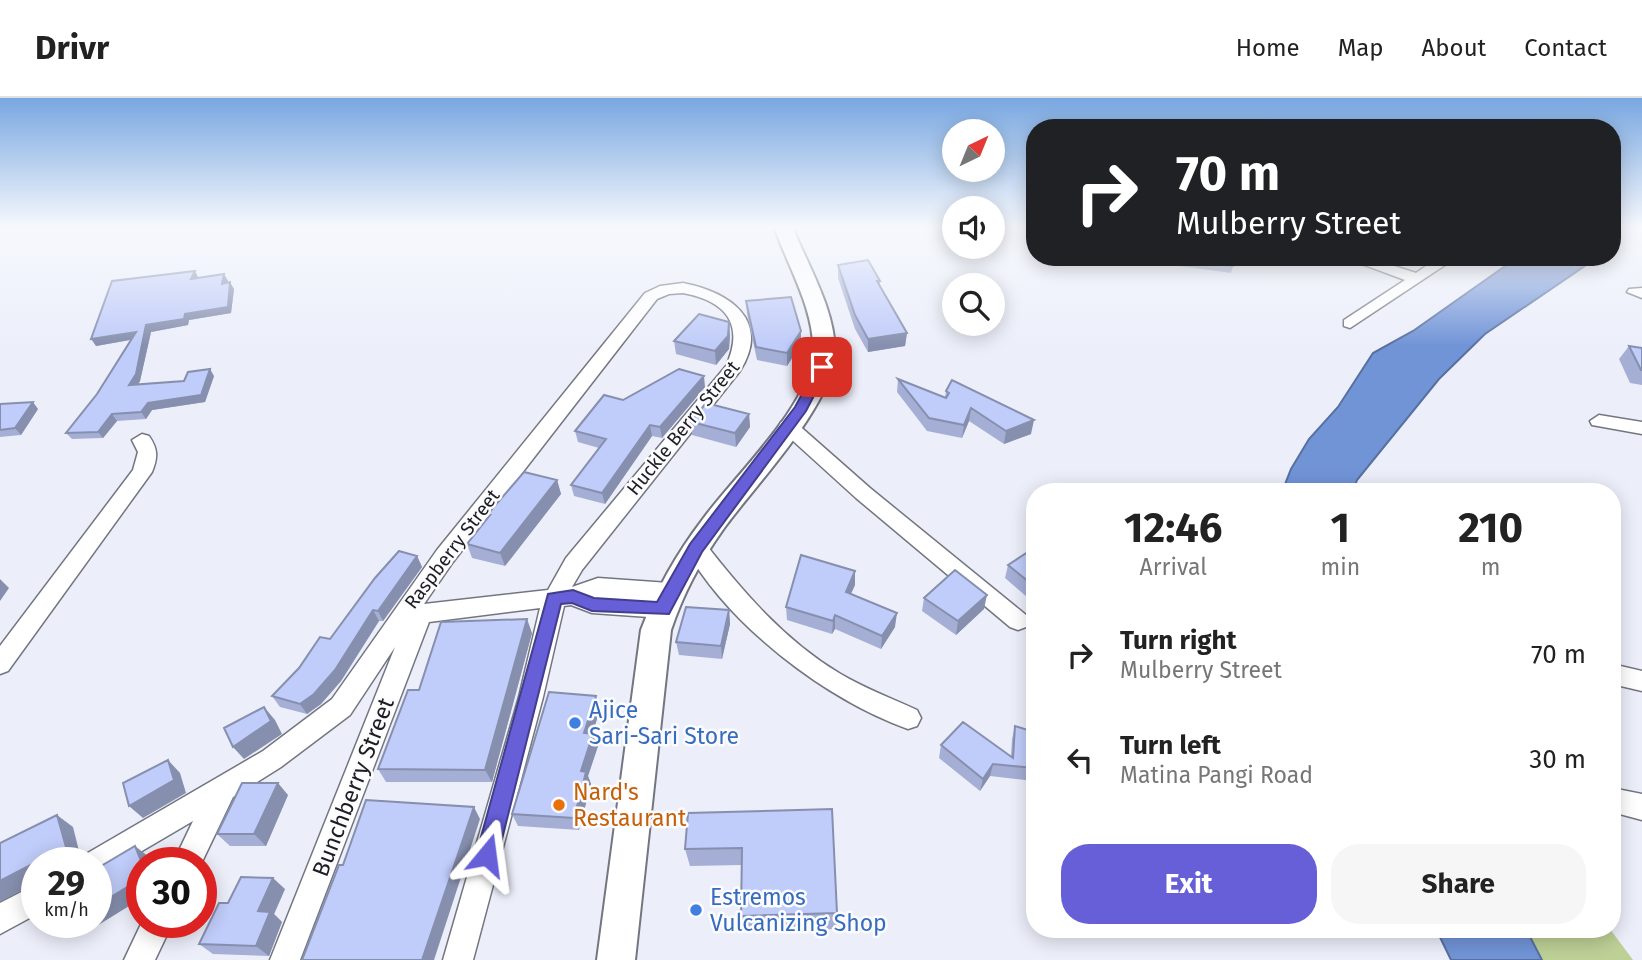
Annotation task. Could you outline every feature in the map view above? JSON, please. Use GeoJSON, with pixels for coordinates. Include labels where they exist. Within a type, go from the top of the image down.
{"type":"FeatureCollection","features":[{"type":"Feature","properties":{"kind":"street"},"geometry":{"type":"LineString","coordinates":[[615,960],[653,657],[666,600],[696,548],[788,426],[818,379],[824,356],[818,321],[798,266]]}},
{"type":"Feature","properties":{"kind":"street"},"geometry":{"type":"LineString","coordinates":[[1379,266],[1416,278]]}},
{"type":"Feature","properties":{"kind":"street"},"geometry":{"type":"LineString","coordinates":[[1350,323],[1435,266]]}},
{"type":"Feature","properties":{"kind":"street","name":"Huckle Berry Street"},"geometry":{"type":"LineString","coordinates":[[458,960],[531,697],[573,564],[734,367],[743,352],[744,326],[733,310],[692,291],[666,288]]}},
{"type":"Feature","properties":{"kind":"street","name":"Raspberry Street"},"geometry":{"type":"LineString","coordinates":[[112,854],[222,791],[303,739],[341,707],[411,615],[498,488],[651,296],[666,288]]}},
{"type":"Feature","properties":{"kind":"street"},"geometry":{"type":"LineString","coordinates":[[1599,421],[1642,428]]}},
{"type":"Feature","properties":{"kind":"street"},"geometry":{"type":"LineString","coordinates":[[788,426],[863,493],[1018,621]]}},
{"type":"Feature","properties":{"kind":"street"},"geometry":{"type":"LineString","coordinates":[[0,664],[142,472],[149,458],[148,447],[142,439]]}},
{"type":"Feature","properties":{"kind":"street"},"geometry":{"type":"LineString","coordinates":[[696,548],[723,583],[763,624],[822,675],[908,718]]}},
{"type":"Feature","properties":{"kind":"street"},"geometry":{"type":"LineString","coordinates":[[411,615],[564,598],[592,604],[666,600]]}},
{"type":"Feature","properties":{"kind":"street","name":"Bunchberry Street"},"geometry":{"type":"LineString","coordinates":[[285,960],[381,714],[411,615]]}},
{"type":"Feature","properties":{"kind":"street"},"geometry":{"type":"LineString","coordinates":[[1621,676],[1642,681]]}},
{"type":"Feature","properties":{"kind":"street"},"geometry":{"type":"LineString","coordinates":[[341,707],[381,714]]}},
{"type":"Feature","properties":{"kind":"street"},"geometry":{"type":"LineString","coordinates":[[195,847],[222,791]]}},
{"type":"Feature","properties":{"kind":"street"},"geometry":{"type":"LineString","coordinates":[[1621,802],[1642,807]]}},
{"type":"Feature","properties":{"kind":"street"},"geometry":{"type":"LineString","coordinates":[[0,919],[21,907]]}},
{"type":"Feature","properties":{"kind":"street"},"geometry":{"type":"LineString","coordinates":[[139,960],[150,938]]}},
{"type":"Feature","properties":{"kind":"green space"},"geometry":{"type":"Polygon","coordinates":[[[1531,938],[1617,938],[1633,960],[1542,960],[1531,938]]]}},
{"type":"Feature","properties":{"kind":"water"},"geometry":{"type":"Polygon","coordinates":[[[1505,266],[1584,266],[1485,334],[1439,379],[1356,483],[1286,483],[1309,439],[1338,407],[1373,353],[1413,331],[1505,266]]]}},
{"type":"Feature","properties":{"kind":"water"},"geometry":{"type":"Polygon","coordinates":[[[1440,938],[1531,938],[1542,960],[1451,960],[1440,938]]]}},
{"type":"Feature","properties":{"kind":"building"},"geometry":{"type":"Polygon","coordinates":[[[838,266],[872,266],[880,281],[877,281],[907,333],[868,339],[855,315],[838,266]]]}},
{"type":"Feature","properties":{"kind":"building"},"geometry":{"type":"Polygon","coordinates":[[[195,271],[191,279],[224,274],[222,284],[230,282],[228,307],[185,314],[184,319],[146,325],[136,374],[129,385],[184,381],[188,372],[210,369],[201,395],[148,403],[141,412],[112,414],[98,432],[66,433],[97,394],[136,332],[91,339],[112,281],[195,271]]]}},
{"type":"Feature","properties":{"kind":"building"},"geometry":{"type":"Polygon","coordinates":[[[791,297],[801,331],[787,353],[756,347],[746,301],[791,297]]]}},
{"type":"Feature","properties":{"kind":"building"},"geometry":{"type":"Polygon","coordinates":[[[699,314],[729,322],[728,336],[715,351],[674,341],[699,314]]]}},
{"type":"Feature","properties":{"kind":"building"},"geometry":{"type":"Polygon","coordinates":[[[1629,346],[1642,348],[1642,370],[1641,370],[1629,346]]]}},
{"type":"Feature","properties":{"kind":"building"},"geometry":{"type":"Polygon","coordinates":[[[679,369],[704,376],[660,427],[650,425],[602,493],[571,485],[606,439],[575,431],[604,395],[623,400],[679,369]]]}},
{"type":"Feature","properties":{"kind":"building"},"geometry":{"type":"Polygon","coordinates":[[[898,379],[946,398],[949,393],[946,391],[952,380],[1034,420],[1006,431],[971,408],[964,425],[929,418],[898,379]]]}},
{"type":"Feature","properties":{"kind":"building"},"geometry":{"type":"Polygon","coordinates":[[[33,402],[15,428],[0,430],[0,404],[33,402]]]}},
{"type":"Feature","properties":{"kind":"building"},"geometry":{"type":"Polygon","coordinates":[[[706,403],[749,414],[735,433],[691,422],[706,403]]]}},
{"type":"Feature","properties":{"kind":"building"},"geometry":{"type":"Polygon","coordinates":[[[524,472],[557,480],[500,553],[467,544],[490,515],[487,515],[524,472]]]}},
{"type":"Feature","properties":{"kind":"building"},"geometry":{"type":"Polygon","coordinates":[[[399,551],[417,556],[378,611],[373,610],[335,670],[314,694],[300,704],[272,696],[299,668],[320,637],[330,639],[375,578],[399,551]]]}},
{"type":"Feature","properties":{"kind":"building"},"geometry":{"type":"Polygon","coordinates":[[[1026,553],[1026,580],[1008,565],[1026,553]]]}},
{"type":"Feature","properties":{"kind":"building"},"geometry":{"type":"Polygon","coordinates":[[[801,555],[855,571],[846,592],[897,613],[882,636],[835,615],[833,621],[786,607],[801,555]]]}},
{"type":"Feature","properties":{"kind":"building"},"geometry":{"type":"Polygon","coordinates":[[[955,570],[987,595],[958,621],[924,598],[955,570]]]}},
{"type":"Feature","properties":{"kind":"building"},"geometry":{"type":"Polygon","coordinates":[[[686,607],[729,610],[721,646],[676,642],[686,607]]]}},
{"type":"Feature","properties":{"kind":"building"},"geometry":{"type":"Polygon","coordinates":[[[527,619],[485,770],[378,769],[408,690],[419,690],[441,622],[527,619]]]}},
{"type":"Feature","properties":{"kind":"building"},"geometry":{"type":"Polygon","coordinates":[[[549,692],[596,696],[584,733],[593,734],[581,771],[586,772],[574,818],[512,814],[549,692]]]}},
{"type":"Feature","properties":{"kind":"building"},"geometry":{"type":"Polygon","coordinates":[[[264,707],[271,721],[233,747],[224,728],[264,707]]]}},
{"type":"Feature","properties":{"kind":"building"},"geometry":{"type":"Polygon","coordinates":[[[963,722],[1013,758],[1015,726],[1026,729],[1026,767],[993,764],[983,779],[941,745],[963,722]]]}},
{"type":"Feature","properties":{"kind":"building"},"geometry":{"type":"Polygon","coordinates":[[[168,760],[174,780],[129,806],[123,783],[168,760]]]}},
{"type":"Feature","properties":{"kind":"building"},"geometry":{"type":"Polygon","coordinates":[[[242,783],[278,783],[254,834],[217,834],[242,783]]]}},
{"type":"Feature","properties":{"kind":"building"},"geometry":{"type":"Polygon","coordinates":[[[366,800],[474,807],[422,960],[302,960],[339,865],[343,865],[366,800]]]}},
{"type":"Feature","properties":{"kind":"building"},"geometry":{"type":"Polygon","coordinates":[[[832,809],[837,913],[741,916],[742,848],[685,849],[688,813],[832,809]]]}},
{"type":"Feature","properties":{"kind":"building"},"geometry":{"type":"Polygon","coordinates":[[[57,815],[66,847],[21,847],[21,870],[0,881],[0,843],[57,815]]]}},
{"type":"Feature","properties":{"kind":"building"},"geometry":{"type":"Polygon","coordinates":[[[126,851],[126,888],[112,896],[112,860],[126,851]]]}},
{"type":"Feature","properties":{"kind":"building"},"geometry":{"type":"Polygon","coordinates":[[[241,877],[273,878],[258,911],[270,912],[256,946],[199,944],[202,938],[217,938],[217,907],[219,903],[228,903],[241,877]]]}},
{"type":"Feature","properties":{"kind":"place","name":"Ajice Sari-Sari Store"},"geometry":{"type":"Point","coordinates":[575,723]}},
{"type":"Feature","properties":{"kind":"place","name":"Nard's Restaurant"},"geometry":{"type":"Point","coordinates":[559,805]}},
{"type":"Feature","properties":{"kind":"place","name":"Estremos Vulcanizing Shop"},"geometry":{"type":"Point","coordinates":[696,910]}},
{"type":"Feature","properties":{"kind":"route"},"geometry":{"type":"LineString","coordinates":[[487,855],[531,697],[554,599],[573,596],[592,604],[663,609],[669,592],[696,548],[802,408],[822,367]]}}]}
